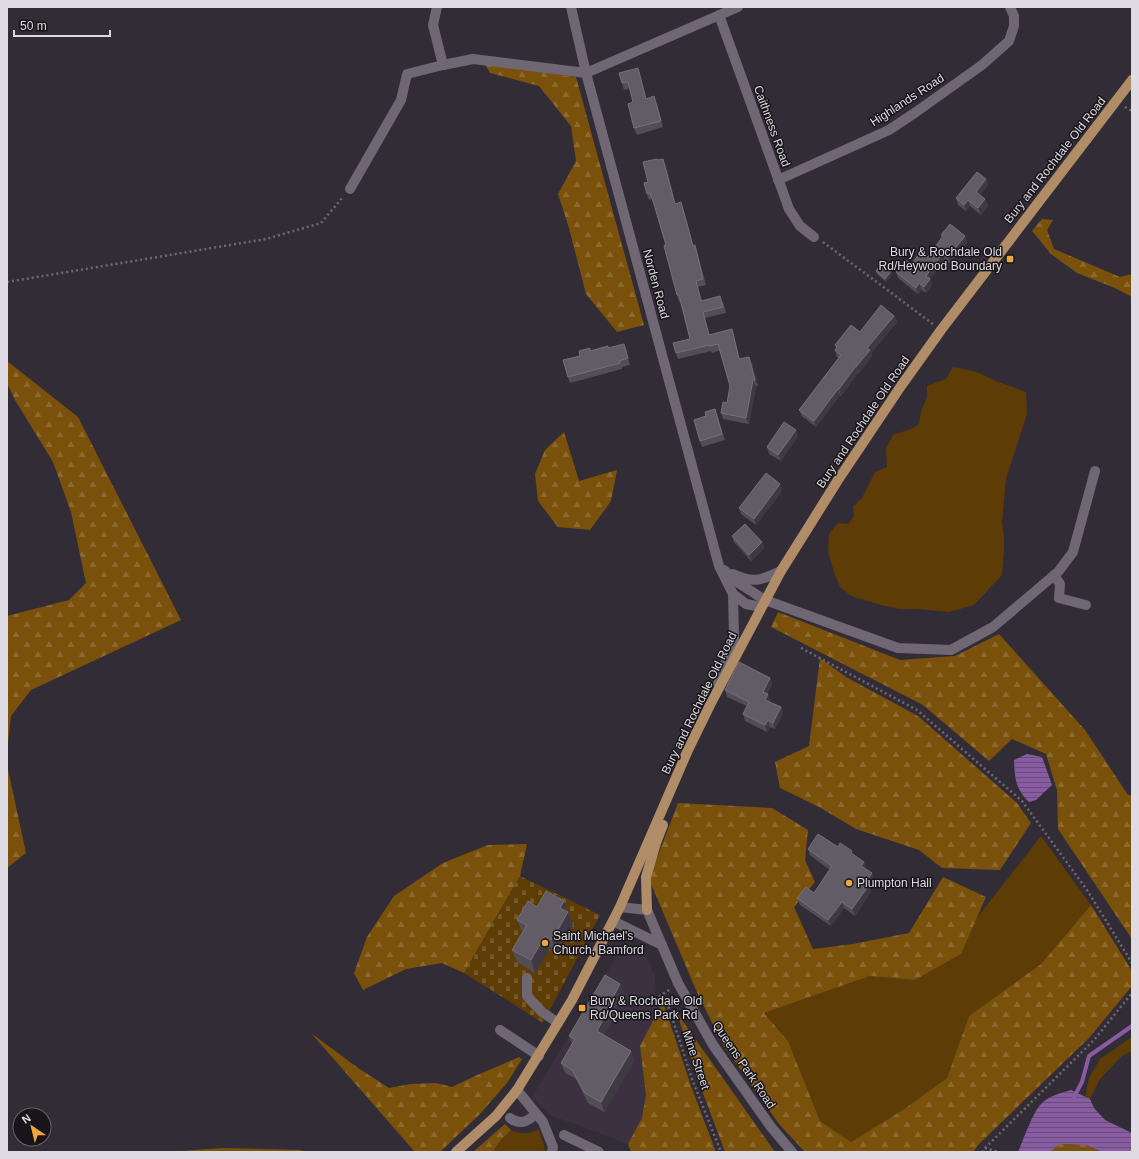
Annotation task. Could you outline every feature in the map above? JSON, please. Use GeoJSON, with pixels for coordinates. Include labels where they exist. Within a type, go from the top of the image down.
{"type":"FeatureCollection","features":[{"type":"Feature","properties":{"kind":"main road","name":"Bury and Rochdale Old Road"},"geometry":{"type":"LineString","coordinates":[[456,1152],[496,1116],[517,1090],[572,1000],[620,907],[673,785],[710,705],[781,571],[870,431],[941,330],[1132,80]]}},
{"type":"Feature","properties":{"kind":"main road","name":"Bury and Rochdale Old Road"},"geometry":{"type":"LineString","coordinates":[[647,910],[646,877],[656,843],[672,803],[673,785]]}},
{"type":"Feature","properties":{"kind":"street"},"geometry":{"type":"LineString","coordinates":[[437,7],[434,25],[443,65]]}},
{"type":"Feature","properties":{"kind":"street","name":"Norden Road"},"geometry":{"type":"LineString","coordinates":[[571,7],[586,72],[719,566],[733,594]]}},
{"type":"Feature","properties":{"kind":"street"},"geometry":{"type":"LineString","coordinates":[[350,189],[401,100],[407,74],[473,59],[586,72],[738,7]]}},
{"type":"Feature","properties":{"kind":"street","name":"Highlands Road"},"geometry":{"type":"LineString","coordinates":[[778,180],[889,130],[982,65],[1009,41],[1014,26],[1014,16],[1010,7]]}},
{"type":"Feature","properties":{"kind":"street","name":"Caithness Road"},"geometry":{"type":"LineString","coordinates":[[719,15],[789,209],[800,226],[814,237]]}},
{"type":"Feature","properties":{"kind":"street"},"geometry":{"type":"LineString","coordinates":[[733,594],[746,604],[763,604],[898,648],[951,650],[993,627],[1058,572],[1073,552],[1095,471]]}},
{"type":"Feature","properties":{"kind":"street"},"geometry":{"type":"LineString","coordinates":[[719,566],[740,577],[751,580],[762,580],[781,571]]}},
{"type":"Feature","properties":{"kind":"street"},"geometry":{"type":"LineString","coordinates":[[719,566],[763,604]]}},
{"type":"Feature","properties":{"kind":"street"},"geometry":{"type":"LineString","coordinates":[[1054,575],[1060,584],[1059,598],[1086,605]]}},
{"type":"Feature","properties":{"kind":"street"},"geometry":{"type":"LineString","coordinates":[[710,705],[734,638],[733,594]]}},
{"type":"Feature","properties":{"kind":"street"},"geometry":{"type":"LineString","coordinates":[[620,907],[647,910]]}},
{"type":"Feature","properties":{"kind":"street","name":"Queens Park Road"},"geometry":{"type":"LineString","coordinates":[[647,910],[678,983],[713,1045],[771,1127],[792,1152]]}},
{"type":"Feature","properties":{"kind":"street"},"geometry":{"type":"LineString","coordinates":[[613,921],[662,944]]}},
{"type":"Feature","properties":{"kind":"street"},"geometry":{"type":"LineString","coordinates":[[527,978],[527,996],[542,1012],[558,1023]]}},
{"type":"Feature","properties":{"kind":"street"},"geometry":{"type":"LineString","coordinates":[[500,1030],[538,1056]]}},
{"type":"Feature","properties":{"kind":"street"},"geometry":{"type":"LineString","coordinates":[[517,1090],[543,1122],[553,1147],[552,1152]]}},
{"type":"Feature","properties":{"kind":"street"},"geometry":{"type":"LineString","coordinates":[[510,1118],[520,1123],[530,1119],[536,1114]]}},
{"type":"Feature","properties":{"kind":"street"},"geometry":{"type":"LineString","coordinates":[[564,1135],[599,1152]]}},
{"type":"Feature","properties":{"kind":"path"},"geometry":{"type":"LineString","coordinates":[[7,282],[266,239],[321,223],[350,189]]}},
{"type":"Feature","properties":{"kind":"path"},"geometry":{"type":"LineString","coordinates":[[814,237],[825,243],[941,330]]}},
{"type":"Feature","properties":{"kind":"path"},"geometry":{"type":"LineString","coordinates":[[801,648],[918,710],[1022,801],[1087,890],[1132,963]]}},
{"type":"Feature","properties":{"kind":"path","name":"Mine Street"},"geometry":{"type":"LineString","coordinates":[[678,983],[660,996],[667,1002],[692,1079],[721,1152]]}},
{"type":"Feature","properties":{"kind":"path"},"geometry":{"type":"LineString","coordinates":[[982,1152],[1094,1040],[1132,993]]}},
{"type":"Feature","properties":{"kind":"path"},"geometry":{"type":"LineString","coordinates":[[985,1148],[997,1152]]}},
{"type":"Feature","properties":{"kind":"shaded area"},"geometry":{"type":"Polygon","coordinates":[[[1027,754],[1042,757],[1052,785],[1036,800],[1029,802],[1018,788],[1014,760],[1027,754]]]}},
{"type":"Feature","properties":{"kind":"shaded area"},"geometry":{"type":"Polygon","coordinates":[[[626,947],[635,947],[646,956],[655,976],[656,990],[654,998],[662,1003],[640,1046],[646,1095],[642,1118],[628,1144],[549,1115],[532,1097],[618,954],[626,947]]]}},
{"type":"Feature","properties":{"kind":"shaded area"},"geometry":{"type":"Polygon","coordinates":[[[1071,1090],[1090,1099],[1094,1108],[1105,1120],[1132,1133],[1132,1152],[1103,1152],[1085,1145],[1060,1144],[1050,1152],[1018,1152],[1032,1119],[1042,1103],[1048,1098],[1071,1090]]]}},
{"type":"Feature","properties":{"kind":"green space"},"geometry":{"type":"Polygon","coordinates":[[[485,64],[576,77],[644,325],[617,332],[586,294],[569,228],[558,194],[576,161],[571,126],[539,86],[490,73],[485,64]]]}},
{"type":"Feature","properties":{"kind":"green space"},"geometry":{"type":"Polygon","coordinates":[[[1042,219],[1053,220],[1047,230],[1054,249],[1120,277],[1132,274],[1132,297],[1115,288],[1077,273],[1051,254],[1032,231],[1042,219]]]}},
{"type":"Feature","properties":{"kind":"green space"},"geometry":{"type":"Polygon","coordinates":[[[7,361],[78,417],[181,620],[31,690],[11,716],[7,752],[7,616],[69,600],[86,583],[71,512],[53,462],[15,400],[7,383],[7,361]]]}},
{"type":"Feature","properties":{"kind":"green space"},"geometry":{"type":"Polygon","coordinates":[[[953,367],[977,372],[1026,392],[1027,414],[1006,479],[1002,522],[1004,550],[1002,575],[974,605],[949,612],[899,609],[851,596],[840,587],[835,575],[828,552],[829,534],[838,523],[848,524],[854,516],[853,507],[862,498],[875,472],[887,467],[886,448],[893,435],[913,428],[919,424],[921,412],[927,397],[927,386],[946,379],[953,367]]]}},
{"type":"Feature","properties":{"kind":"green space"},"geometry":{"type":"Polygon","coordinates":[[[564,432],[579,481],[617,470],[611,501],[590,530],[558,527],[538,501],[535,474],[545,450],[564,432]]]}},
{"type":"Feature","properties":{"kind":"green space"},"geometry":{"type":"Polygon","coordinates":[[[778,612],[900,660],[955,656],[999,634],[1085,730],[1128,795],[1132,795],[1132,939],[1058,829],[1057,790],[1046,754],[1012,739],[989,761],[923,705],[771,627],[778,612]]]}},
{"type":"Feature","properties":{"kind":"green space"},"geometry":{"type":"Polygon","coordinates":[[[820,658],[846,677],[918,716],[1017,803],[1031,823],[1000,870],[942,868],[919,850],[856,829],[819,807],[780,788],[775,762],[809,746],[820,658]]]}},
{"type":"Feature","properties":{"kind":"green space"},"geometry":{"type":"Polygon","coordinates":[[[7,765],[26,853],[7,868],[7,765]]]}},
{"type":"Feature","properties":{"kind":"green space"},"geometry":{"type":"Polygon","coordinates":[[[678,803],[772,808],[808,830],[805,860],[815,882],[794,907],[813,949],[853,944],[909,933],[943,877],[986,897],[961,954],[915,980],[870,976],[764,1013],[788,1041],[820,1121],[851,1142],[904,1109],[947,1078],[969,1016],[1041,964],[1091,905],[1132,971],[1132,986],[1089,1038],[979,1144],[973,1152],[805,1152],[779,1124],[722,1043],[696,990],[649,879],[678,803]]]}},
{"type":"Feature","properties":{"kind":"green space"},"geometry":{"type":"Polygon","coordinates":[[[1041,836],[1091,905],[1041,964],[969,1016],[947,1078],[904,1109],[851,1142],[820,1121],[788,1041],[764,1013],[870,976],[915,980],[961,954],[976,919],[1041,836]]]}},
{"type":"Feature","properties":{"kind":"green space"},"geometry":{"type":"Polygon","coordinates":[[[527,844],[520,876],[464,973],[442,963],[406,969],[363,990],[354,973],[367,937],[394,896],[443,863],[488,845],[527,844]]]}},
{"type":"Feature","properties":{"kind":"green space"},"geometry":{"type":"Polygon","coordinates":[[[520,876],[600,915],[543,1023],[464,973],[520,876]]]}},
{"type":"Feature","properties":{"kind":"green space"},"geometry":{"type":"Polygon","coordinates":[[[662,1003],[716,1152],[631,1152],[628,1144],[642,1118],[646,1095],[640,1046],[662,1003]]]}},
{"type":"Feature","properties":{"kind":"green space"},"geometry":{"type":"Polygon","coordinates":[[[677,1013],[775,1152],[725,1152],[697,1077],[677,1013]]]}},
{"type":"Feature","properties":{"kind":"green space"},"geometry":{"type":"Polygon","coordinates":[[[311,1033],[358,1068],[389,1088],[411,1084],[436,1083],[452,1087],[519,1057],[522,1059],[507,1083],[480,1114],[440,1152],[415,1152],[311,1033]]]}},
{"type":"Feature","properties":{"kind":"green space"},"geometry":{"type":"Polygon","coordinates":[[[1132,1037],[1132,1051],[1122,1056],[1100,1079],[1090,1099],[1085,1097],[1089,1078],[1100,1059],[1132,1037]]]}},
{"type":"Feature","properties":{"kind":"green space"},"geometry":{"type":"Polygon","coordinates":[[[505,1124],[511,1130],[499,1142],[493,1152],[473,1152],[505,1124]]]}},
{"type":"Feature","properties":{"kind":"green space"},"geometry":{"type":"Polygon","coordinates":[[[539,1129],[545,1152],[493,1152],[499,1142],[511,1130],[518,1133],[525,1133],[539,1129]]]}},
{"type":"Feature","properties":{"kind":"green space"},"geometry":{"type":"Polygon","coordinates":[[[1059,1144],[1085,1145],[1103,1152],[1050,1152],[1059,1144]]]}},
{"type":"Feature","properties":{"kind":"green space"},"geometry":{"type":"Polygon","coordinates":[[[224,1148],[300,1150],[307,1152],[166,1152],[224,1148]]]}},
{"type":"Feature","properties":{"kind":"building"},"geometry":{"type":"Polygon","coordinates":[[[638,68],[646,99],[654,96],[661,121],[634,128],[628,104],[633,102],[628,82],[622,83],[619,73],[638,68]]]}},
{"type":"Feature","properties":{"kind":"building"},"geometry":{"type":"Polygon","coordinates":[[[663,159],[675,204],[681,202],[693,246],[695,245],[703,279],[696,281],[701,301],[720,296],[723,307],[703,312],[709,335],[732,329],[739,359],[749,357],[755,380],[753,380],[746,418],[721,413],[723,402],[727,403],[730,386],[718,344],[676,353],[673,343],[690,339],[679,295],[677,295],[664,246],[666,245],[653,201],[650,193],[647,194],[644,183],[648,182],[643,162],[663,159]]]}},
{"type":"Feature","properties":{"kind":"building"},"geometry":{"type":"Polygon","coordinates":[[[977,172],[986,179],[976,192],[985,199],[978,208],[968,200],[964,205],[956,198],[977,172]]]}},
{"type":"Feature","properties":{"kind":"building"},"geometry":{"type":"Polygon","coordinates":[[[950,224],[965,236],[948,257],[943,253],[926,276],[930,279],[924,287],[919,283],[916,288],[896,272],[906,260],[911,264],[921,252],[928,257],[943,236],[941,235],[950,224]]]}},
{"type":"Feature","properties":{"kind":"building"},"geometry":{"type":"Polygon","coordinates":[[[882,263],[891,271],[885,279],[876,271],[882,263]]]}},
{"type":"Feature","properties":{"kind":"building"},"geometry":{"type":"Polygon","coordinates":[[[881,305],[894,316],[867,348],[870,350],[814,421],[799,410],[841,355],[835,350],[837,347],[835,345],[851,325],[860,332],[881,305]]]}},
{"type":"Feature","properties":{"kind":"building"},"geometry":{"type":"Polygon","coordinates":[[[624,344],[628,358],[619,361],[620,363],[568,377],[563,360],[580,356],[579,351],[590,348],[590,351],[608,346],[608,348],[624,344]]]}},
{"type":"Feature","properties":{"kind":"building"},"geometry":{"type":"Polygon","coordinates":[[[715,409],[722,434],[700,441],[694,420],[706,416],[705,412],[715,409]]]}},
{"type":"Feature","properties":{"kind":"building"},"geometry":{"type":"Polygon","coordinates":[[[784,422],[796,430],[778,455],[767,447],[784,422]]]}},
{"type":"Feature","properties":{"kind":"building"},"geometry":{"type":"Polygon","coordinates":[[[766,473],[780,484],[754,519],[739,508],[766,473]]]}},
{"type":"Feature","properties":{"kind":"building"},"geometry":{"type":"Polygon","coordinates":[[[745,524],[762,542],[749,555],[732,536],[745,524]]]}},
{"type":"Feature","properties":{"kind":"building"},"geometry":{"type":"Polygon","coordinates":[[[739,662],[770,678],[763,692],[768,694],[765,700],[781,707],[773,723],[768,720],[765,725],[743,714],[749,702],[725,690],[739,662]]]}},
{"type":"Feature","properties":{"kind":"building","name":"Plumpton Hall"},"geometry":{"type":"Polygon","coordinates":[[[818,834],[838,847],[840,843],[852,851],[851,853],[864,862],[861,866],[872,873],[865,883],[869,885],[852,909],[842,902],[828,920],[797,898],[806,887],[814,893],[832,866],[808,849],[818,834]]]}},
{"type":"Feature","properties":{"kind":"building"},"geometry":{"type":"Polygon","coordinates":[[[546,891],[564,901],[560,908],[568,912],[552,940],[545,936],[531,960],[512,950],[527,925],[517,920],[528,901],[537,907],[546,891]]]}},
{"type":"Feature","properties":{"kind":"building"},"geometry":{"type":"Polygon","coordinates":[[[605,975],[620,984],[611,1001],[613,1002],[597,1031],[631,1051],[601,1102],[585,1093],[572,1070],[561,1063],[575,1039],[569,1036],[605,975]]]}},
{"type":"Feature","properties":{"kind":"waterway"},"geometry":{"type":"LineString","coordinates":[[1074,1097],[1082,1082],[1089,1056],[1132,1026]]}},
{"type":"Feature","properties":{"kind":"place","name":"Bury & Rochdale Old Rd/Heywood Boundary"},"geometry":{"type":"Point","coordinates":[1010,259]}},
{"type":"Feature","properties":{"kind":"place","name":"Plumpton Hall"},"geometry":{"type":"Point","coordinates":[849,883]}},
{"type":"Feature","properties":{"kind":"place","name":"Saint Michael's Church, Bamford"},"geometry":{"type":"Point","coordinates":[545,943]}},
{"type":"Feature","properties":{"kind":"place","name":"Bury & Rochdale Old Rd/Queens Park Rd"},"geometry":{"type":"Point","coordinates":[582,1008]}}]}
